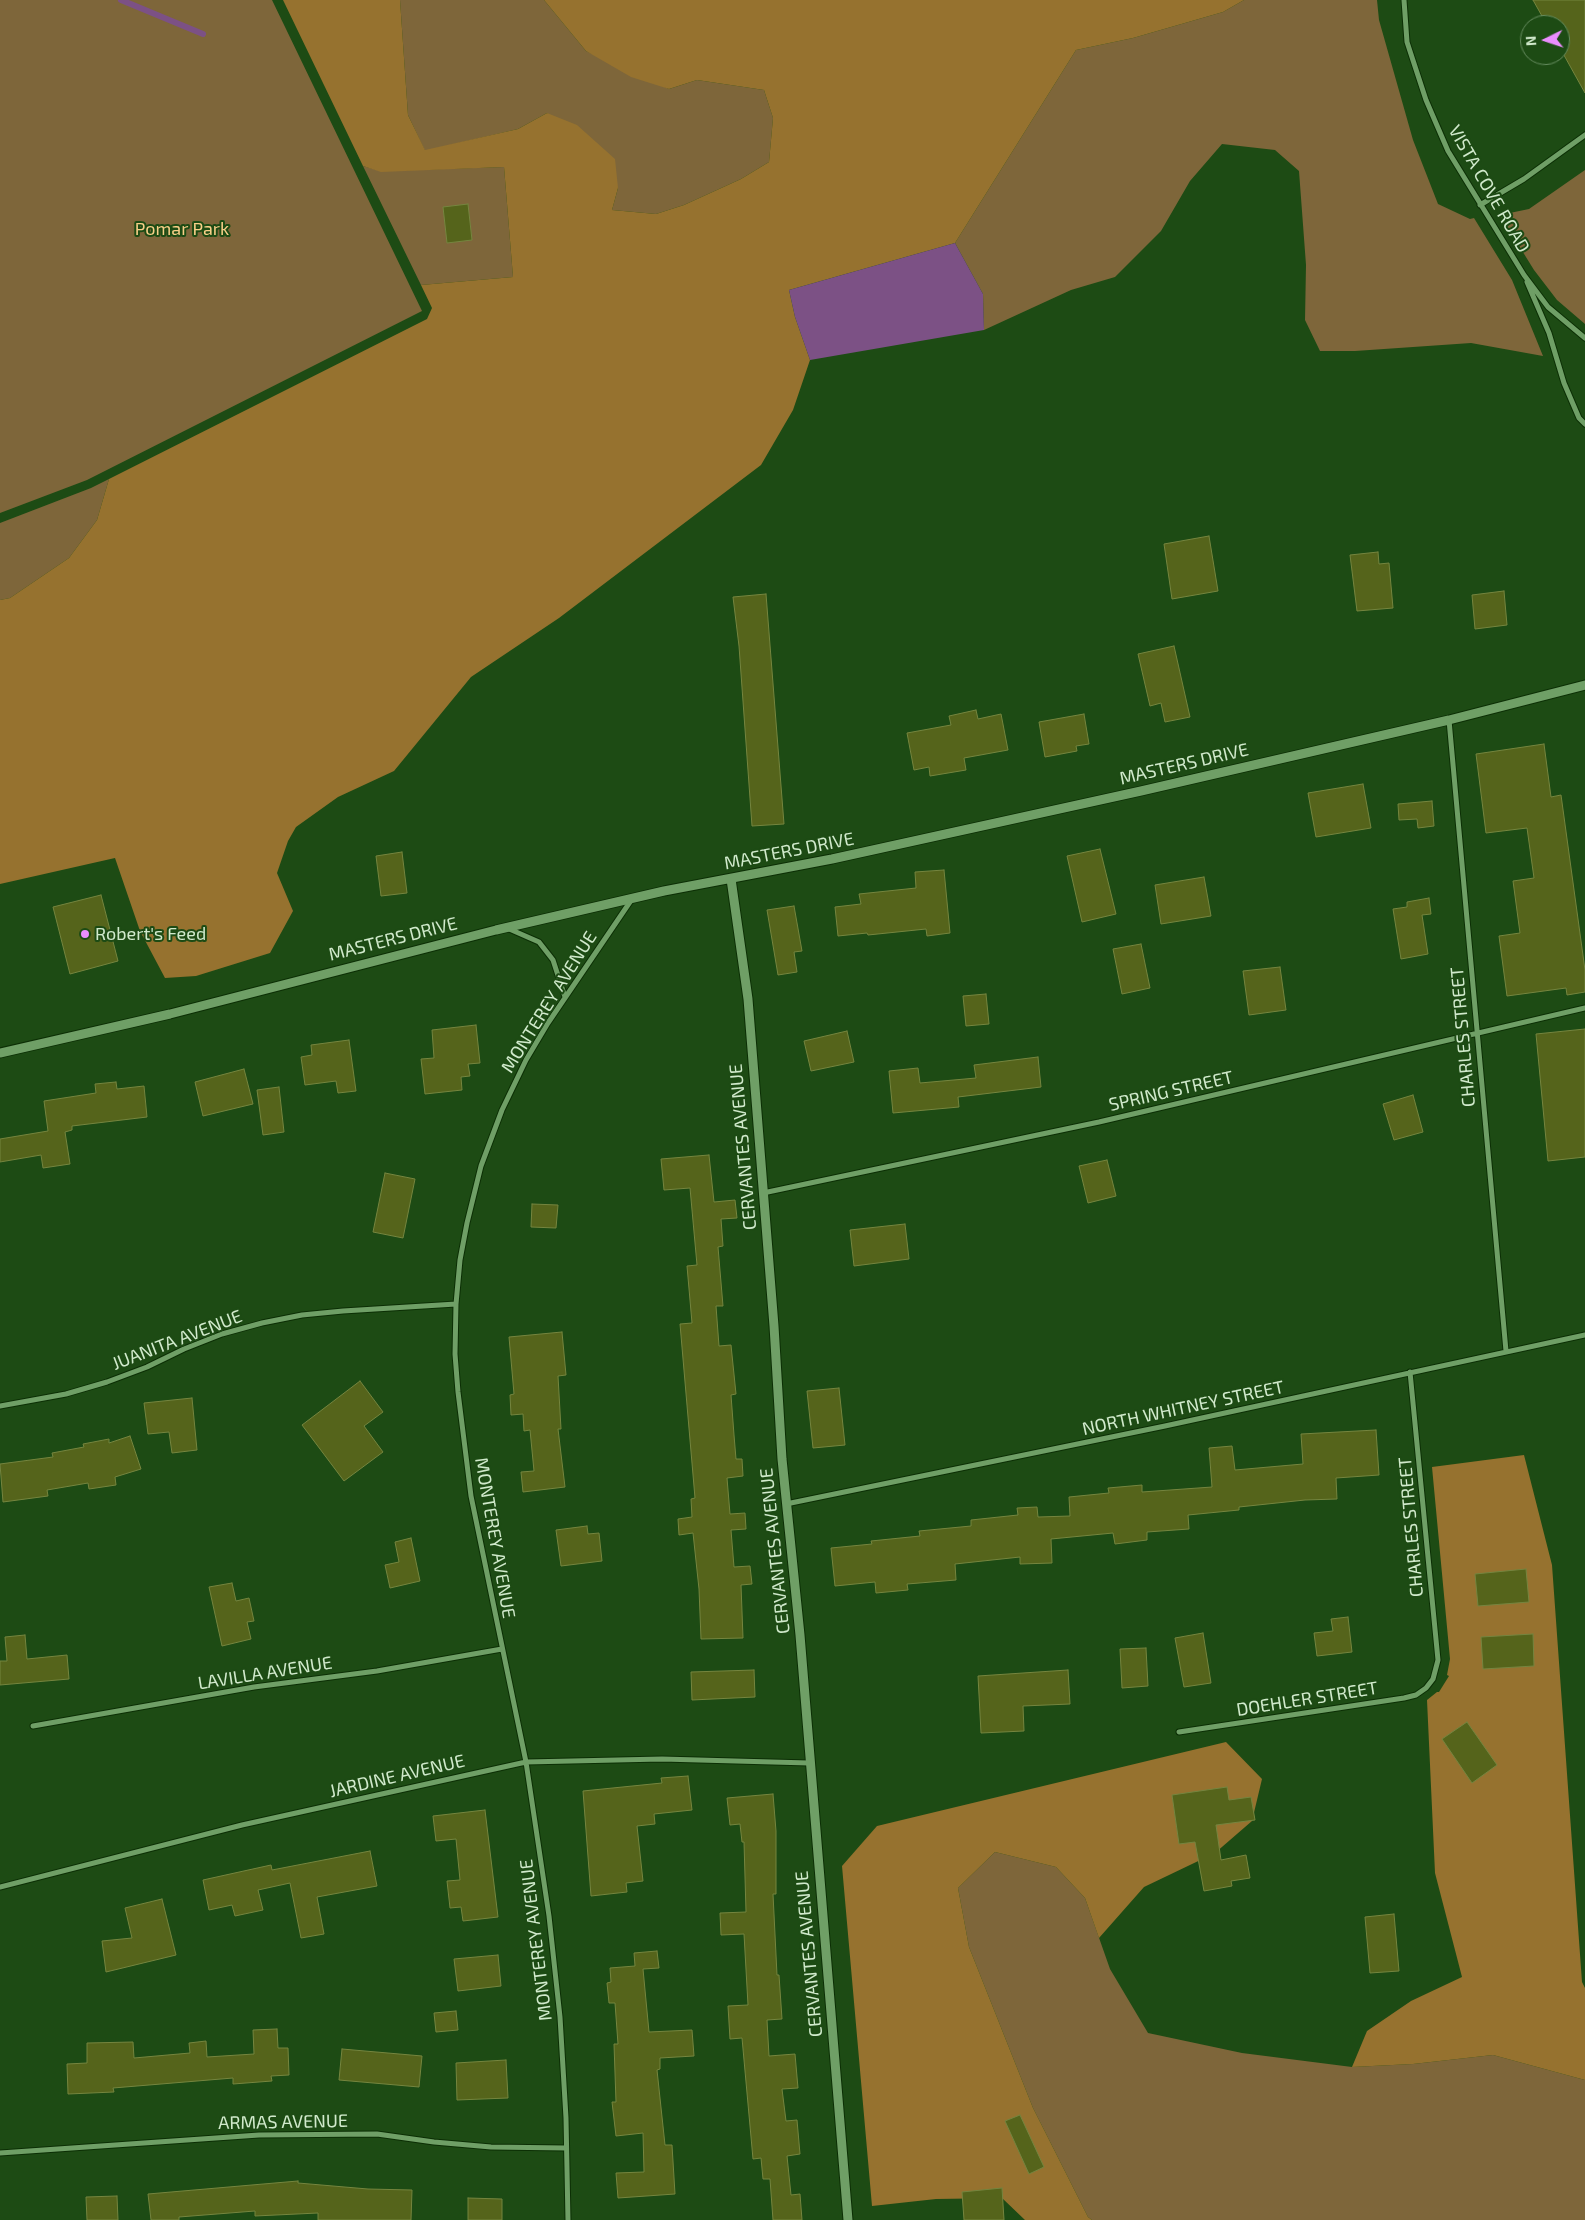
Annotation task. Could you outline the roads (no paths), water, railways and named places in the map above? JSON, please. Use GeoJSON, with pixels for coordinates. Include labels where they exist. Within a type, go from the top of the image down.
{"type":"FeatureCollection","features":[{"type":"Feature","properties":{"kind":"street","name":"VISTA COVE ROAD"},"geometry":{"type":"LineString","coordinates":[[1404,0],[1408,42],[1426,100],[1448,150],[1524,275],[1548,307],[1585,338]]}},
{"type":"Feature","properties":{"kind":"street"},"geometry":{"type":"LineString","coordinates":[[1480,205],[1524,180],[1585,135]]}},
{"type":"Feature","properties":{"kind":"street","name":"VISTA COVE ROAD"},"geometry":{"type":"LineString","coordinates":[[1524,275],[1548,333],[1564,383],[1579,418],[1585,424]]}},
{"type":"Feature","properties":{"kind":"street","name":"MASTERS DRIVE"},"geometry":{"type":"LineString","coordinates":[[0,1053],[170,1014],[506,928],[632,899],[832,859],[1093,802],[1449,720],[1585,685]]}},
{"type":"Feature","properties":{"kind":"street","name":"CHARLES STREET"},"geometry":{"type":"LineString","coordinates":[[1449,720],[1506,1351]]}},
{"type":"Feature","properties":{"kind":"street","name":"CERVANTES AVENUE"},"geometry":{"type":"LineString","coordinates":[[730,879],[748,999],[786,1504],[800,1635],[848,2220]]}},
{"type":"Feature","properties":{"kind":"street","name":"MONTEREY AVENUE"},"geometry":{"type":"LineString","coordinates":[[568,2220],[560,2017],[549,1916],[526,1762],[470,1486],[456,1364],[456,1304],[462,1251],[481,1166],[502,1110],[526,1060],[565,997],[632,899]]}},
{"type":"Feature","properties":{"kind":"street"},"geometry":{"type":"LineString","coordinates":[[506,928],[539,942],[553,960],[565,997]]}},
{"type":"Feature","properties":{"kind":"street","name":"SPRING STREET"},"geometry":{"type":"LineString","coordinates":[[762,1193],[1099,1122],[1585,1008]]}},
{"type":"Feature","properties":{"kind":"street","name":"JUANITA AVENUE"},"geometry":{"type":"LineString","coordinates":[[0,1406],[66,1394],[107,1382],[147,1367],[184,1349],[222,1334],[262,1323],[302,1315],[343,1310],[456,1304]]}},
{"type":"Feature","properties":{"kind":"street","name":"NORTH WHITNEY STREET"},"geometry":{"type":"LineString","coordinates":[[786,1504],[1174,1424],[1585,1335]]}},
{"type":"Feature","properties":{"kind":"street","name":"CHARLES STREET"},"geometry":{"type":"LineString","coordinates":[[1410,1372],[1438,1660],[1433,1679]]}},
{"type":"Feature","properties":{"kind":"street","name":"LAVILLA AVENUE"},"geometry":{"type":"LineString","coordinates":[[33,1726],[254,1687],[377,1671],[502,1649]]}},
{"type":"Feature","properties":{"kind":"street","name":"DOEHLER STREET"},"geometry":{"type":"LineString","coordinates":[[1179,1732],[1404,1698],[1416,1695],[1426,1688],[1433,1679]]}},
{"type":"Feature","properties":{"kind":"street","name":"JARDINE AVENUE"},"geometry":{"type":"LineString","coordinates":[[0,1887],[242,1825],[526,1762],[662,1759],[809,1763]]}},
{"type":"Feature","properties":{"kind":"street","name":"ARMAS AVENUE"},"geometry":{"type":"LineString","coordinates":[[0,2152],[259,2135],[377,2134],[491,2147],[566,2148]]}},
{"type":"Feature","properties":{"kind":"waterway"},"geometry":{"type":"LineString","coordinates":[[121,0],[203,34]]}},
{"type":"Feature","properties":{"kind":"place","name":"Robert's Feed"},"geometry":{"type":"Point","coordinates":[85,934]}},
{"type":"Feature","properties":{"kind":"park label","name":"Pomar Park"},"geometry":{"type":"Point","coordinates":[182,229]}}]}
